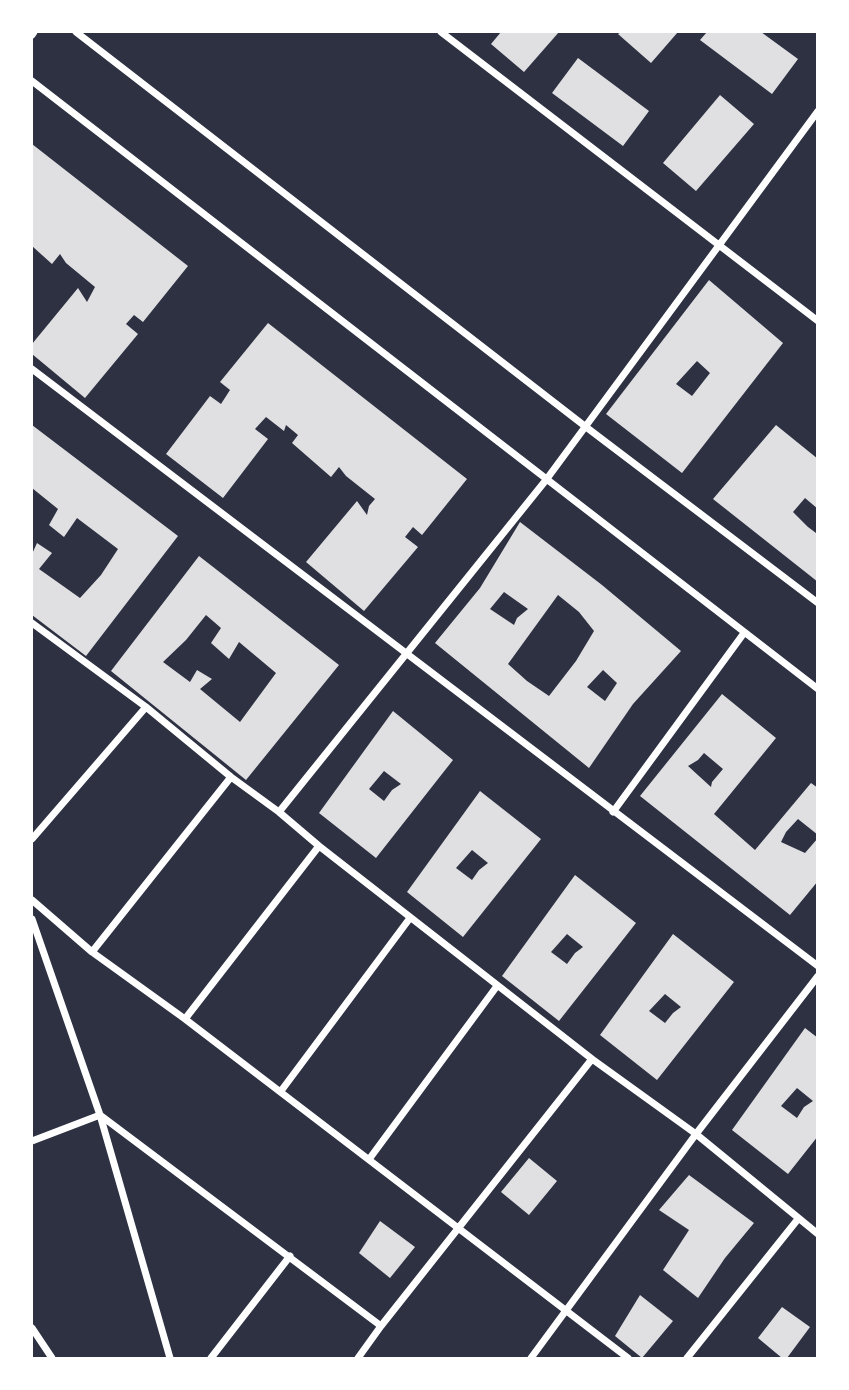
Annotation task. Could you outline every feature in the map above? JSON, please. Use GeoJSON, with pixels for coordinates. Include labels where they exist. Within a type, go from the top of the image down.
{"type":"FeatureCollection","features":[{"type":"Feature","properties":{"kind":"street"},"geometry":{"type":"LineString","coordinates":[[76,32],[817,603]]}},
{"type":"Feature","properties":{"kind":"street"},"geometry":{"type":"LineString","coordinates":[[441,32],[817,321]]}},
{"type":"Feature","properties":{"kind":"street"},"geometry":{"type":"LineString","coordinates":[[32,81],[817,689]]}},
{"type":"Feature","properties":{"kind":"street"},"geometry":{"type":"LineString","coordinates":[[279,812],[546,480],[817,111]]}},
{"type":"Feature","properties":{"kind":"street"},"geometry":{"type":"LineString","coordinates":[[32,369],[817,966]]}},
{"type":"Feature","properties":{"kind":"street"},"geometry":{"type":"LineString","coordinates":[[32,623],[146,707],[497,986],[695,1133],[817,1234]]}},
{"type":"Feature","properties":{"kind":"street"},"geometry":{"type":"LineString","coordinates":[[613,812],[744,633]]}},
{"type":"Feature","properties":{"kind":"street"},"geometry":{"type":"LineString","coordinates":[[32,839],[146,707]]}},
{"type":"Feature","properties":{"kind":"street"},"geometry":{"type":"LineString","coordinates":[[92,952],[231,776]]}},
{"type":"Feature","properties":{"kind":"street"},"geometry":{"type":"LineString","coordinates":[[185,1018],[318,846]]}},
{"type":"Feature","properties":{"kind":"street"},"geometry":{"type":"LineString","coordinates":[[32,900],[92,952],[185,1018],[370,1158],[628,1359]]}},
{"type":"Feature","properties":{"kind":"street"},"geometry":{"type":"LineString","coordinates":[[281,1091],[410,918]]}},
{"type":"Feature","properties":{"kind":"street"},"geometry":{"type":"LineString","coordinates":[[32,919],[100,1115],[170,1359]]}},
{"type":"Feature","properties":{"kind":"street"},"geometry":{"type":"LineString","coordinates":[[531,1359],[695,1133],[817,976]]}},
{"type":"Feature","properties":{"kind":"street"},"geometry":{"type":"LineString","coordinates":[[370,1158],[497,986]]}},
{"type":"Feature","properties":{"kind":"street"},"geometry":{"type":"LineString","coordinates":[[358,1359],[457,1228],[592,1059]]}},
{"type":"Feature","properties":{"kind":"street"},"geometry":{"type":"LineString","coordinates":[[32,1141],[100,1115]]}},
{"type":"Feature","properties":{"kind":"street"},"geometry":{"type":"LineString","coordinates":[[100,1115],[381,1326]]}},
{"type":"Feature","properties":{"kind":"street"},"geometry":{"type":"LineString","coordinates":[[687,1359],[798,1219]]}},
{"type":"Feature","properties":{"kind":"street"},"geometry":{"type":"LineString","coordinates":[[211,1359],[290,1256]]}},
{"type":"Feature","properties":{"kind":"street"},"geometry":{"type":"LineString","coordinates":[[32,1328],[52,1359]]}},
{"type":"Feature","properties":{"kind":"building"},"geometry":{"type":"Polygon","coordinates":[[[501,32],[559,32],[524,72],[491,44],[501,32]]]}},
{"type":"Feature","properties":{"kind":"building"},"geometry":{"type":"Polygon","coordinates":[[[678,32],[651,63],[618,34],[678,32]]]}},
{"type":"Feature","properties":{"kind":"building"},"geometry":{"type":"Polygon","coordinates":[[[707,32],[761,32],[798,59],[772,94],[700,40],[707,32]]]}},
{"type":"Feature","properties":{"kind":"building"},"geometry":{"type":"Polygon","coordinates":[[[578,58],[649,111],[623,146],[552,93],[578,58]]]}},
{"type":"Feature","properties":{"kind":"building"},"geometry":{"type":"Polygon","coordinates":[[[720,95],[754,124],[696,191],[663,163],[720,95]]]}},
{"type":"Feature","properties":{"kind":"building"},"geometry":{"type":"Polygon","coordinates":[[[32,144],[188,266],[143,322],[134,315],[126,324],[138,334],[85,398],[32,354],[32,344],[78,288],[87,302],[95,287],[66,263],[60,254],[52,264],[32,246],[32,144]]]}},
{"type":"Feature","properties":{"kind":"building"},"geometry":{"type":"Polygon","coordinates":[[[709,280],[783,343],[682,473],[606,414],[709,280]],[[697,361],[676,384],[692,396],[710,373],[697,361]]]}},
{"type":"Feature","properties":{"kind":"building"},"geometry":{"type":"Polygon","coordinates":[[[268,323],[467,479],[422,535],[413,527],[405,537],[418,547],[364,611],[306,562],[357,501],[367,515],[369,506],[375,499],[339,467],[331,477],[292,443],[298,435],[286,425],[284,431],[266,417],[255,429],[268,439],[223,498],[166,454],[210,396],[221,404],[230,390],[220,382],[268,323]]]}},
{"type":"Feature","properties":{"kind":"building"},"geometry":{"type":"Polygon","coordinates":[[[32,425],[178,536],[86,656],[32,615],[32,554],[37,543],[52,553],[39,569],[80,598],[101,575],[118,549],[77,518],[64,537],[49,525],[58,509],[32,488],[32,425]]]}},
{"type":"Feature","properties":{"kind":"building"},"geometry":{"type":"Polygon","coordinates":[[[776,425],[818,459],[818,509],[805,498],[793,512],[808,527],[816,533],[818,531],[818,582],[713,499],[776,425]]]}},
{"type":"Feature","properties":{"kind":"building"},"geometry":{"type":"Polygon","coordinates":[[[520,522],[602,585],[681,651],[633,704],[589,768],[435,643],[480,588],[520,522]],[[504,592],[490,609],[514,625],[517,618],[528,609],[504,592]],[[558,595],[508,664],[549,696],[576,661],[594,631],[579,612],[558,595]],[[603,670],[587,687],[605,701],[617,683],[603,670]]]}},
{"type":"Feature","properties":{"kind":"building"},"geometry":{"type":"Polygon","coordinates":[[[199,556],[339,665],[246,780],[111,671],[199,556]],[[206,615],[186,640],[163,662],[190,682],[197,670],[212,679],[200,689],[240,722],[276,673],[239,642],[229,659],[211,643],[221,628],[206,615]]]}},
{"type":"Feature","properties":{"kind":"building"},"geometry":{"type":"Polygon","coordinates":[[[722,694],[776,738],[714,814],[755,850],[811,783],[818,788],[818,835],[798,819],[781,842],[805,853],[818,838],[818,881],[790,915],[640,796],[722,694]],[[704,753],[688,766],[711,787],[723,769],[704,753]]]}},
{"type":"Feature","properties":{"kind":"building"},"geometry":{"type":"Polygon","coordinates":[[[393,711],[453,760],[376,858],[319,813],[393,711]],[[384,771],[369,789],[384,801],[392,790],[401,784],[384,771]]]}},
{"type":"Feature","properties":{"kind":"building"},"geometry":{"type":"Polygon","coordinates":[[[480,791],[541,839],[463,937],[407,892],[480,791]],[[472,850],[456,868],[472,880],[488,863],[472,850]]]}},
{"type":"Feature","properties":{"kind":"building"},"geometry":{"type":"Polygon","coordinates":[[[575,875],[636,923],[559,1021],[502,976],[575,875]],[[567,934],[551,952],[567,964],[583,947],[567,934]]]}},
{"type":"Feature","properties":{"kind":"building"},"geometry":{"type":"Polygon","coordinates":[[[673,934],[734,982],[657,1080],[600,1035],[673,934]],[[665,994],[649,1011],[665,1023],[681,1007],[665,994]]]}},
{"type":"Feature","properties":{"kind":"building"},"geometry":{"type":"Polygon","coordinates":[[[805,1028],[818,1038],[818,1136],[788,1174],[732,1130],[805,1028]],[[797,1088],[781,1106],[797,1118],[804,1107],[813,1101],[797,1088]]]}},
{"type":"Feature","properties":{"kind":"building"},"geometry":{"type":"Polygon","coordinates":[[[529,1158],[557,1181],[529,1215],[501,1192],[529,1158]]]}},
{"type":"Feature","properties":{"kind":"building"},"geometry":{"type":"Polygon","coordinates":[[[689,1175],[754,1223],[725,1258],[698,1298],[663,1270],[689,1230],[659,1210],[689,1175]]]}},
{"type":"Feature","properties":{"kind":"building"},"geometry":{"type":"Polygon","coordinates":[[[380,1221],[415,1247],[390,1278],[359,1253],[380,1221]]]}},
{"type":"Feature","properties":{"kind":"building"},"geometry":{"type":"Polygon","coordinates":[[[640,1295],[673,1321],[642,1358],[615,1336],[640,1295]]]}},
{"type":"Feature","properties":{"kind":"building"},"geometry":{"type":"Polygon","coordinates":[[[782,1307],[810,1327],[787,1358],[782,1358],[758,1338],[782,1307]]]}}]}
